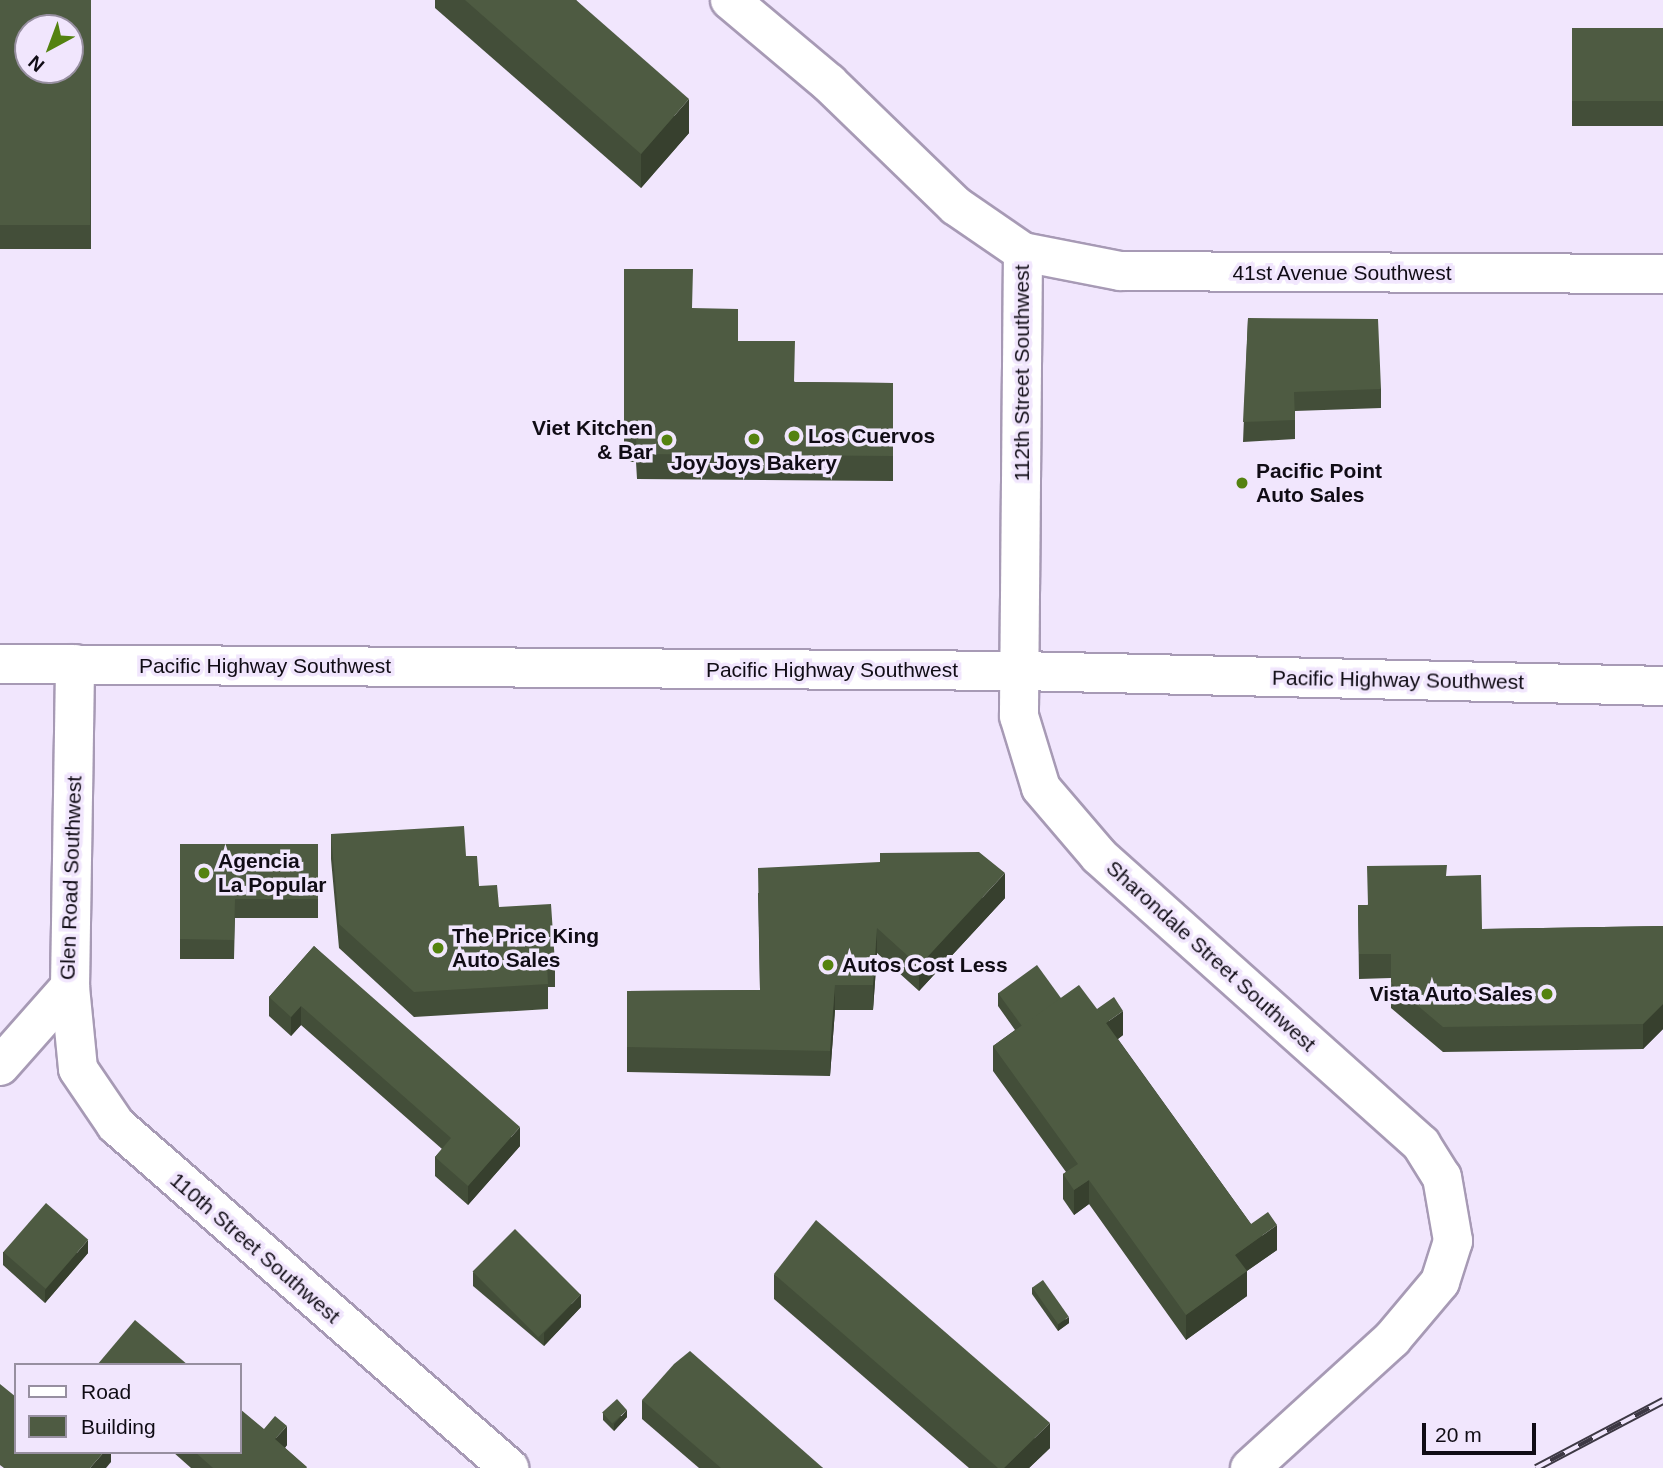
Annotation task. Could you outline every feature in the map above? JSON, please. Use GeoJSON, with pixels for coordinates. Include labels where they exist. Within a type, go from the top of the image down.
{"type":"FeatureCollection","features":[{"type":"Feature","properties":{"kind":"street","name":"112th Street Southwest"},"geometry":{"type":"LineString","coordinates":[[730,0],[829,83],[956,206],[1023,252],[1019,671]]}},
{"type":"Feature","properties":{"kind":"street","name":"41st Avenue Southwest"},"geometry":{"type":"LineString","coordinates":[[1023,252],[1120,271],[1663,274]]}},
{"type":"Feature","properties":{"kind":"street","name":"Pacific Highway Southwest"},"geometry":{"type":"LineString","coordinates":[[0,664],[1019,671],[1663,686]]}},
{"type":"Feature","properties":{"kind":"street","name":"Glen Road Southwest"},"geometry":{"type":"LineString","coordinates":[[0,1066],[70,987],[75,664]]}},
{"type":"Feature","properties":{"kind":"street","name":"Sharondale Street Southwest"},"geometry":{"type":"LineString","coordinates":[[1019,671],[1026,757],[1057,812],[1129,884],[1421,1143],[1439,1170],[1451,1214],[1452,1256],[1422,1307],[1250,1468]]}},
{"type":"Feature","properties":{"kind":"street","name":"110th Street Southwest"},"geometry":{"type":"LineString","coordinates":[[70,987],[78,1069],[116,1125],[509,1468]]}},
{"type":"Feature","properties":{"kind":"building"},"geometry":{"type":"Polygon","coordinates":[[[0,0],[91,0],[90,225],[0,225],[0,0]]]}},
{"type":"Feature","properties":{"kind":"building"},"geometry":{"type":"Polygon","coordinates":[[[465,0],[576,0],[689,99],[641,154],[465,0]]]}},
{"type":"Feature","properties":{"kind":"building"},"geometry":{"type":"Polygon","coordinates":[[[1572,28],[1663,28],[1663,101],[1572,101],[1572,28]]]}},
{"type":"Feature","properties":{"kind":"building"},"geometry":{"type":"Polygon","coordinates":[[[624,269],[693,269],[692,308],[738,309],[738,341],[795,341],[794,382],[893,383],[893,456],[637,454],[636,438],[624,437],[624,269]]]}},
{"type":"Feature","properties":{"kind":"building"},"geometry":{"type":"Polygon","coordinates":[[[1248,318],[1378,319],[1381,389],[1294,392],[1295,420],[1243,422],[1248,318]]]}},
{"type":"Feature","properties":{"kind":"building"},"geometry":{"type":"Polygon","coordinates":[[[464,826],[466,856],[477,856],[479,886],[497,885],[499,907],[551,904],[555,963],[547,963],[548,984],[414,992],[339,924],[331,834],[464,826]]]}},
{"type":"Feature","properties":{"kind":"building"},"geometry":{"type":"Polygon","coordinates":[[[180,844],[318,844],[318,899],[235,899],[234,940],[180,939],[180,844]]]}},
{"type":"Feature","properties":{"kind":"building"},"geometry":{"type":"Polygon","coordinates":[[[979,852],[1005,873],[919,966],[877,928],[873,985],[835,985],[830,1051],[627,1047],[627,991],[760,990],[758,868],[880,862],[880,853],[979,852]]]}},
{"type":"Feature","properties":{"kind":"building"},"geometry":{"type":"Polygon","coordinates":[[[1447,865],[1446,876],[1481,875],[1482,929],[1663,926],[1663,1004],[1643,1024],[1443,1027],[1391,983],[1391,954],[1359,954],[1358,905],[1368,905],[1367,866],[1447,865]]]}},
{"type":"Feature","properties":{"kind":"building"},"geometry":{"type":"Polygon","coordinates":[[[314,946],[520,1127],[468,1186],[435,1157],[451,1138],[301,1006],[291,1017],[269,997],[314,946]]]}},
{"type":"Feature","properties":{"kind":"building"},"geometry":{"type":"Polygon","coordinates":[[[1037,965],[1061,998],[1022,1026],[998,993],[1037,965]]]}},
{"type":"Feature","properties":{"kind":"building"},"geometry":{"type":"Polygon","coordinates":[[[1079,985],[1097,1009],[1114,997],[1123,1011],[1106,1023],[1251,1224],[1268,1212],[1277,1225],[1235,1255],[1247,1271],[1186,1315],[1089,1180],[1074,1190],[1063,1174],[1078,1164],[993,1046],[1079,985]]]}},
{"type":"Feature","properties":{"kind":"building"},"geometry":{"type":"Polygon","coordinates":[[[46,1203],[88,1240],[46,1289],[3,1252],[46,1203]]]}},
{"type":"Feature","properties":{"kind":"building"},"geometry":{"type":"Polygon","coordinates":[[[816,1220],[1050,1423],[1004,1468],[998,1468],[774,1274],[816,1220]]]}},
{"type":"Feature","properties":{"kind":"building"},"geometry":{"type":"Polygon","coordinates":[[[515,1229],[581,1295],[538,1337],[473,1271],[515,1229]]]}},
{"type":"Feature","properties":{"kind":"building"},"geometry":{"type":"Polygon","coordinates":[[[1043,1280],[1069,1317],[1058,1324],[1032,1287],[1043,1280]]]}},
{"type":"Feature","properties":{"kind":"building"},"geometry":{"type":"Polygon","coordinates":[[[135,1320],[186,1363],[99,1363],[135,1320]]]}},
{"type":"Feature","properties":{"kind":"building"},"geometry":{"type":"Polygon","coordinates":[[[690,1351],[823,1468],[721,1468],[642,1400],[674,1364],[690,1351]]]}},
{"type":"Feature","properties":{"kind":"building"},"geometry":{"type":"Polygon","coordinates":[[[0,1384],[14,1395],[14,1454],[102,1454],[90,1468],[4,1468],[0,1465],[0,1384]]]}},
{"type":"Feature","properties":{"kind":"building"},"geometry":{"type":"Polygon","coordinates":[[[617,1399],[627,1410],[612,1424],[602,1412],[617,1399]]]}},
{"type":"Feature","properties":{"kind":"building"},"geometry":{"type":"Polygon","coordinates":[[[242,1411],[264,1429],[275,1416],[287,1426],[275,1439],[307,1467],[306,1468],[213,1468],[197,1454],[242,1454],[242,1411]]]}},
{"type":"Feature","properties":{"kind":"railway"},"geometry":{"type":"LineString","coordinates":[[1536,1468],[1663,1401]]}},
{"type":"Feature","properties":{"kind":"place","name":"Los Cuervos"},"geometry":{"type":"Point","coordinates":[794,436]}},
{"type":"Feature","properties":{"kind":"place","name":"Joy Joys Bakery"},"geometry":{"type":"Point","coordinates":[754,439]}},
{"type":"Feature","properties":{"kind":"place","name":"Viet Kitchen & Bar"},"geometry":{"type":"Point","coordinates":[667,440]}},
{"type":"Feature","properties":{"kind":"place","name":"Pacific Point Auto Sales"},"geometry":{"type":"Point","coordinates":[1242,483]}},
{"type":"Feature","properties":{"kind":"place","name":"Agencia La Popular"},"geometry":{"type":"Point","coordinates":[204,873]}},
{"type":"Feature","properties":{"kind":"place","name":"The Price King Auto Sales"},"geometry":{"type":"Point","coordinates":[438,948]}},
{"type":"Feature","properties":{"kind":"place","name":"Autos Cost Less"},"geometry":{"type":"Point","coordinates":[828,965]}},
{"type":"Feature","properties":{"kind":"place","name":"Vista Auto Sales"},"geometry":{"type":"Point","coordinates":[1547,994]}}]}
